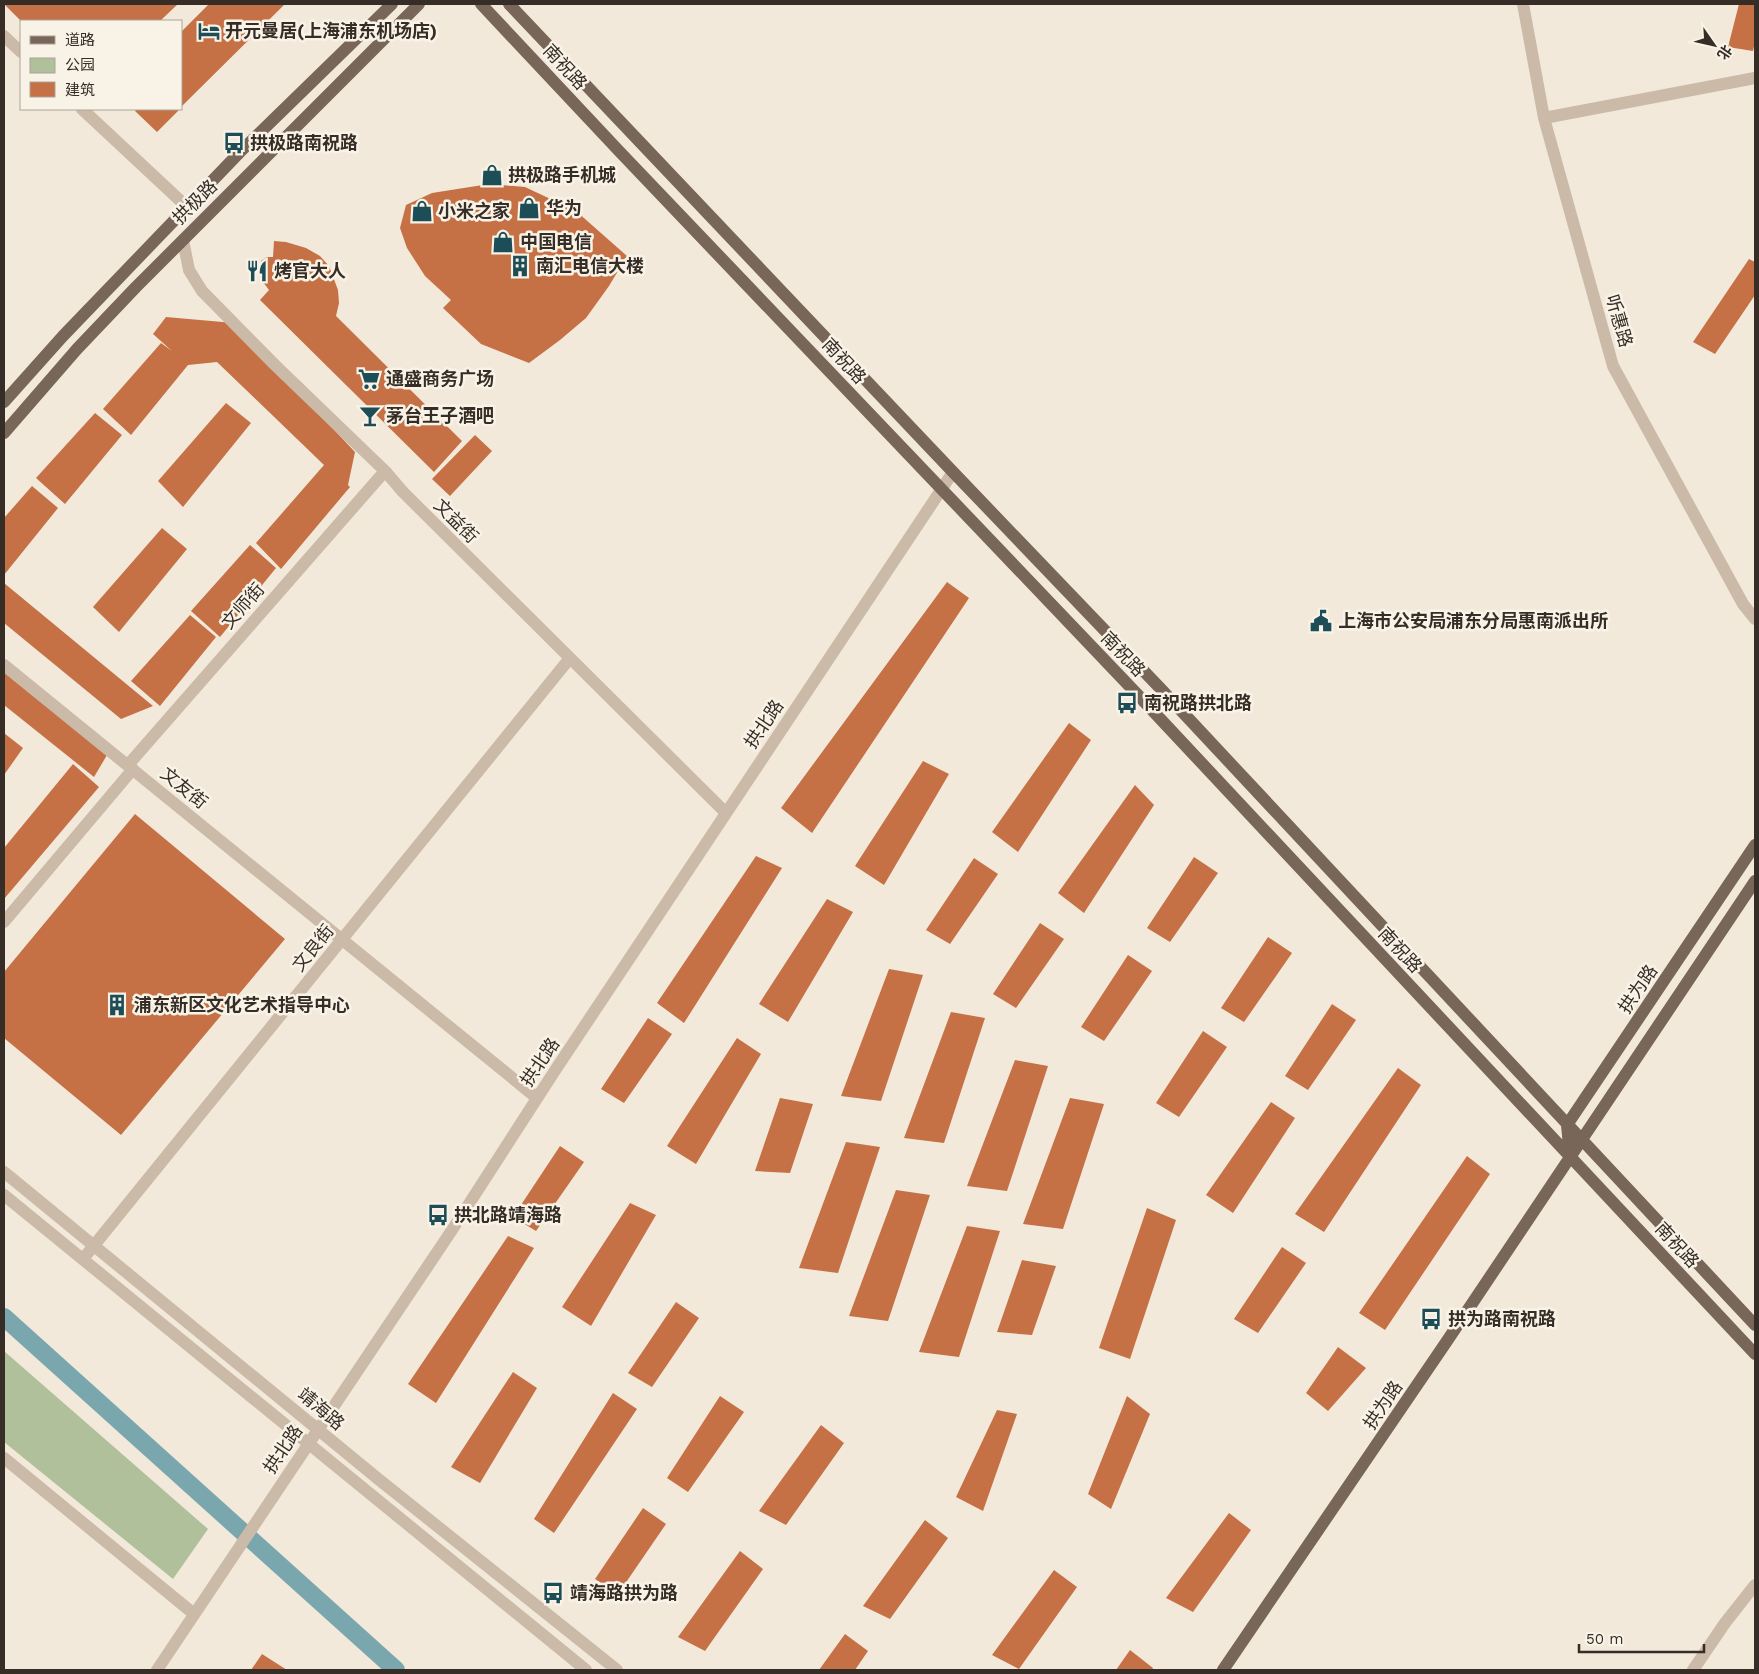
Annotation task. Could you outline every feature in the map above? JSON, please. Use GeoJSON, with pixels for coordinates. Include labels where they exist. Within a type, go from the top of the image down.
{"type":"FeatureCollection","features":[{"type":"Feature","properties":{"kind":"main road","name":"拱极路"},"geometry":{"type":"LineString","coordinates":[[4,402],[63,336],[240,152],[392,4]]}},
{"type":"Feature","properties":{"kind":"main road","name":"拱极路"},"geometry":{"type":"LineString","coordinates":[[4,433],[77,349],[183,240],[420,4]]}},
{"type":"Feature","properties":{"kind":"main road","name":"南祝路"},"geometry":{"type":"LineString","coordinates":[[482,4],[619,151],[769,306],[941,490],[1137,694],[1755,1354]]}},
{"type":"Feature","properties":{"kind":"main road","name":"南祝路"},"geometry":{"type":"LineString","coordinates":[[509,4],[1160,688],[1755,1325]]}},
{"type":"Feature","properties":{"kind":"main road","name":"拱为路"},"geometry":{"type":"LineString","coordinates":[[1567,1125],[1755,845]]}},
{"type":"Feature","properties":{"kind":"main road","name":"拱为路"},"geometry":{"type":"LineString","coordinates":[[1223,1670],[1378,1443],[1755,881]]}},
{"type":"Feature","properties":{"kind":"main road"},"geometry":{"type":"LineString","coordinates":[[1567,1125],[1570,1157]]}},
{"type":"Feature","properties":{"kind":"street"},"geometry":{"type":"LineString","coordinates":[[517,4],[533,29]]}},
{"type":"Feature","properties":{"kind":"street","name":"听惠路"},"geometry":{"type":"LineString","coordinates":[[1523,4],[1544,118],[1613,366],[1743,604],[1755,619]]}},
{"type":"Feature","properties":{"kind":"street"},"geometry":{"type":"LineString","coordinates":[[4,36],[20,51]]}},
{"type":"Feature","properties":{"kind":"street"},"geometry":{"type":"LineString","coordinates":[[1544,118],[1755,78]]}},
{"type":"Feature","properties":{"kind":"street"},"geometry":{"type":"LineString","coordinates":[[83,110],[187,207]]}},
{"type":"Feature","properties":{"kind":"street","name":"文益街"},"geometry":{"type":"LineString","coordinates":[[183,240],[189,270],[202,291],[275,365],[385,471],[403,492],[726,813]]}},
{"type":"Feature","properties":{"kind":"street","name":"文师街"},"geometry":{"type":"LineString","coordinates":[[4,922],[130,767],[385,471]]}},
{"type":"Feature","properties":{"kind":"street","name":"拱北路"},"geometry":{"type":"LineString","coordinates":[[157,1670],[307,1443],[454,1226],[953,472]]}},
{"type":"Feature","properties":{"kind":"street","name":"文良街"},"geometry":{"type":"LineString","coordinates":[[83,1260],[570,658]]}},
{"type":"Feature","properties":{"kind":"street","name":"文友街"},"geometry":{"type":"LineString","coordinates":[[4,665],[537,1098]]}},
{"type":"Feature","properties":{"kind":"street","name":"靖海路"},"geometry":{"type":"LineString","coordinates":[[4,1172],[317,1429],[617,1670]]}},
{"type":"Feature","properties":{"kind":"street","name":"靖海路"},"geometry":{"type":"LineString","coordinates":[[4,1195],[586,1670]]}},
{"type":"Feature","properties":{"kind":"street"},"geometry":{"type":"LineString","coordinates":[[4,1458],[194,1614]]}},
{"type":"Feature","properties":{"kind":"street"},"geometry":{"type":"LineString","coordinates":[[1693,1670],[1725,1623],[1755,1585]]}},
{"type":"Feature","properties":{"kind":"green space"},"geometry":{"type":"Polygon","coordinates":[[[4,1351],[208,1529],[173,1579],[4,1442],[4,1351]]]}},
{"type":"Feature","properties":{"kind":"building"},"geometry":{"type":"Polygon","coordinates":[[[4,4],[178,4],[161,20],[20,20],[4,4]]]}},
{"type":"Feature","properties":{"kind":"building","name":"开元曼居(上海浦东机场店)"},"geometry":{"type":"Polygon","coordinates":[[[209,4],[285,4],[182,106],[182,31],[209,4]]]}},
{"type":"Feature","properties":{"kind":"building"},"geometry":{"type":"Polygon","coordinates":[[[1739,4],[1755,4],[1755,42],[1753,51],[1728,47],[1739,4]]]}},
{"type":"Feature","properties":{"kind":"building"},"geometry":{"type":"Polygon","coordinates":[[[136,110],[179,110],[157,132],[136,110]]]}},
{"type":"Feature","properties":{"kind":"building","name":"南汇电信大楼"},"geometry":{"type":"Polygon","coordinates":[[[489,184],[525,187],[576,211],[627,256],[609,286],[586,318],[529,363],[481,344],[443,308],[451,300],[425,276],[407,248],[400,228],[406,205],[432,193],[489,184]]]}},
{"type":"Feature","properties":{"kind":"building","name":"通盛商务广场"},"geometry":{"type":"Polygon","coordinates":[[[274,241],[286,242],[306,248],[320,256],[329,266],[338,290],[339,303],[336,316],[462,441],[434,472],[260,300],[269,290],[263,282],[261,261],[267,257],[273,257],[274,241]]]}},
{"type":"Feature","properties":{"kind":"building"},"geometry":{"type":"Polygon","coordinates":[[[1749,259],[1755,262],[1755,295],[1715,354],[1693,342],[1749,259]]]}},
{"type":"Feature","properties":{"kind":"building"},"geometry":{"type":"Polygon","coordinates":[[[166,317],[234,323],[355,452],[348,485],[350,487],[281,569],[256,543],[324,465],[217,362],[188,365],[131,435],[103,409],[161,343],[172,351],[153,334],[166,317]]]}},
{"type":"Feature","properties":{"kind":"building"},"geometry":{"type":"Polygon","coordinates":[[[226,403],[251,423],[183,507],[158,481],[226,403]]]}},
{"type":"Feature","properties":{"kind":"building"},"geometry":{"type":"Polygon","coordinates":[[[95,413],[122,435],[65,504],[36,478],[95,413]]]}},
{"type":"Feature","properties":{"kind":"building"},"geometry":{"type":"Polygon","coordinates":[[[475,435],[492,451],[450,496],[432,479],[475,435]]]}},
{"type":"Feature","properties":{"kind":"building"},"geometry":{"type":"Polygon","coordinates":[[[32,486],[58,508],[4,575],[4,518],[32,486]]]}},
{"type":"Feature","properties":{"kind":"building"},"geometry":{"type":"Polygon","coordinates":[[[162,528],[187,549],[119,632],[93,607],[162,528]]]}},
{"type":"Feature","properties":{"kind":"building"},"geometry":{"type":"Polygon","coordinates":[[[250,545],[276,568],[220,637],[191,611],[250,545]]]}},
{"type":"Feature","properties":{"kind":"building"},"geometry":{"type":"Polygon","coordinates":[[[947,582],[969,598],[812,833],[781,808],[947,582]]]}},
{"type":"Feature","properties":{"kind":"building"},"geometry":{"type":"Polygon","coordinates":[[[4,583],[153,706],[121,719],[4,623],[4,583]]]}},
{"type":"Feature","properties":{"kind":"building"},"geometry":{"type":"Polygon","coordinates":[[[190,615],[216,637],[160,706],[131,681],[190,615]]]}},
{"type":"Feature","properties":{"kind":"building"},"geometry":{"type":"Polygon","coordinates":[[[4,671],[107,755],[94,777],[4,705],[4,671]]]}},
{"type":"Feature","properties":{"kind":"building"},"geometry":{"type":"Polygon","coordinates":[[[1069,723],[1091,740],[1018,852],[992,832],[1069,723]]]}},
{"type":"Feature","properties":{"kind":"building"},"geometry":{"type":"Polygon","coordinates":[[[4,733],[23,748],[4,775],[4,733]]]}},
{"type":"Feature","properties":{"kind":"building"},"geometry":{"type":"Polygon","coordinates":[[[923,761],[949,774],[884,885],[855,866],[923,761]]]}},
{"type":"Feature","properties":{"kind":"building"},"geometry":{"type":"Polygon","coordinates":[[[73,764],[99,787],[4,899],[4,848],[73,764]]]}},
{"type":"Feature","properties":{"kind":"building"},"geometry":{"type":"Polygon","coordinates":[[[1135,785],[1154,805],[1084,913],[1058,893],[1135,785]]]}},
{"type":"Feature","properties":{"kind":"building","name":"浦东新区文化艺术指导中心"},"geometry":{"type":"Polygon","coordinates":[[[135,814],[285,939],[121,1135],[4,1038],[4,972],[135,814]]]}},
{"type":"Feature","properties":{"kind":"building"},"geometry":{"type":"Polygon","coordinates":[[[756,856],[782,868],[684,1023],[657,1003],[756,856]]]}},
{"type":"Feature","properties":{"kind":"building"},"geometry":{"type":"Polygon","coordinates":[[[1194,857],[1218,873],[1170,942],[1147,928],[1194,857]]]}},
{"type":"Feature","properties":{"kind":"building"},"geometry":{"type":"Polygon","coordinates":[[[974,858],[998,874],[950,944],[926,930],[974,858]]]}},
{"type":"Feature","properties":{"kind":"building"},"geometry":{"type":"Polygon","coordinates":[[[827,899],[853,912],[788,1022],[759,1004],[827,899]]]}},
{"type":"Feature","properties":{"kind":"building"},"geometry":{"type":"Polygon","coordinates":[[[1040,923],[1064,939],[1016,1008],[993,994],[1040,923]]]}},
{"type":"Feature","properties":{"kind":"building"},"geometry":{"type":"Polygon","coordinates":[[[1268,937],[1292,953],[1244,1022],[1221,1008],[1268,937]]]}},
{"type":"Feature","properties":{"kind":"building"},"geometry":{"type":"Polygon","coordinates":[[[1128,955],[1152,971],[1104,1041],[1081,1027],[1128,955]]]}},
{"type":"Feature","properties":{"kind":"building"},"geometry":{"type":"Polygon","coordinates":[[[889,969],[923,975],[881,1101],[841,1096],[889,969]]]}},
{"type":"Feature","properties":{"kind":"building"},"geometry":{"type":"Polygon","coordinates":[[[1332,1004],[1356,1020],[1308,1090],[1285,1076],[1332,1004]]]}},
{"type":"Feature","properties":{"kind":"building"},"geometry":{"type":"Polygon","coordinates":[[[951,1012],[985,1018],[944,1143],[904,1138],[951,1012]]]}},
{"type":"Feature","properties":{"kind":"building"},"geometry":{"type":"Polygon","coordinates":[[[648,1018],[672,1034],[624,1103],[601,1089],[648,1018]]]}},
{"type":"Feature","properties":{"kind":"building"},"geometry":{"type":"Polygon","coordinates":[[[1203,1031],[1227,1047],[1179,1117],[1156,1103],[1203,1031]]]}},
{"type":"Feature","properties":{"kind":"building"},"geometry":{"type":"Polygon","coordinates":[[[737,1038],[761,1054],[696,1164],[667,1146],[737,1038]]]}},
{"type":"Feature","properties":{"kind":"building"},"geometry":{"type":"Polygon","coordinates":[[[1015,1060],[1048,1066],[1007,1191],[967,1186],[1015,1060]]]}},
{"type":"Feature","properties":{"kind":"building"},"geometry":{"type":"Polygon","coordinates":[[[1398,1068],[1421,1085],[1324,1232],[1295,1214],[1398,1068]]]}},
{"type":"Feature","properties":{"kind":"building"},"geometry":{"type":"Polygon","coordinates":[[[780,1098],[813,1104],[790,1173],[755,1171],[780,1098]]]}},
{"type":"Feature","properties":{"kind":"building"},"geometry":{"type":"Polygon","coordinates":[[[1070,1098],[1104,1104],[1063,1229],[1023,1224],[1070,1098]]]}},
{"type":"Feature","properties":{"kind":"building"},"geometry":{"type":"Polygon","coordinates":[[[1271,1102],[1295,1118],[1233,1213],[1206,1195],[1271,1102]]]}},
{"type":"Feature","properties":{"kind":"building"},"geometry":{"type":"Polygon","coordinates":[[[846,1142],[880,1147],[838,1273],[799,1268],[846,1142]]]}},
{"type":"Feature","properties":{"kind":"building"},"geometry":{"type":"Polygon","coordinates":[[[560,1146],[584,1162],[536,1231],[513,1217],[560,1146]]]}},
{"type":"Feature","properties":{"kind":"building"},"geometry":{"type":"Polygon","coordinates":[[[1467,1156],[1490,1174],[1385,1330],[1359,1313],[1467,1156]]]}},
{"type":"Feature","properties":{"kind":"building"},"geometry":{"type":"Polygon","coordinates":[[[896,1190],[930,1195],[888,1321],[849,1316],[896,1190]]]}},
{"type":"Feature","properties":{"kind":"building"},"geometry":{"type":"Polygon","coordinates":[[[630,1203],[656,1215],[591,1326],[562,1307],[630,1203]]]}},
{"type":"Feature","properties":{"kind":"building"},"geometry":{"type":"Polygon","coordinates":[[[1147,1208],[1176,1220],[1130,1359],[1099,1348],[1147,1208]]]}},
{"type":"Feature","properties":{"kind":"building"},"geometry":{"type":"Polygon","coordinates":[[[967,1226],[1000,1231],[959,1357],[919,1352],[967,1226]]]}},
{"type":"Feature","properties":{"kind":"building"},"geometry":{"type":"Polygon","coordinates":[[[508,1236],[534,1248],[436,1403],[408,1384],[508,1236]]]}},
{"type":"Feature","properties":{"kind":"building"},"geometry":{"type":"Polygon","coordinates":[[[1282,1247],[1306,1263],[1258,1333],[1234,1319],[1282,1247]]]}},
{"type":"Feature","properties":{"kind":"building"},"geometry":{"type":"Polygon","coordinates":[[[1022,1260],[1056,1266],[1032,1335],[997,1332],[1022,1260]]]}},
{"type":"Feature","properties":{"kind":"building"},"geometry":{"type":"Polygon","coordinates":[[[676,1302],[699,1318],[652,1387],[628,1373],[676,1302]]]}},
{"type":"Feature","properties":{"kind":"building"},"geometry":{"type":"Polygon","coordinates":[[[1338,1347],[1366,1368],[1328,1411],[1306,1393],[1338,1347]]]}},
{"type":"Feature","properties":{"kind":"building"},"geometry":{"type":"Polygon","coordinates":[[[513,1372],[537,1388],[480,1483],[451,1467],[513,1372]]]}},
{"type":"Feature","properties":{"kind":"building"},"geometry":{"type":"Polygon","coordinates":[[[613,1393],[637,1409],[554,1533],[534,1519],[613,1393]]]}},
{"type":"Feature","properties":{"kind":"building"},"geometry":{"type":"Polygon","coordinates":[[[720,1396],[744,1412],[688,1492],[667,1478],[720,1396]]]}},
{"type":"Feature","properties":{"kind":"building"},"geometry":{"type":"Polygon","coordinates":[[[1127,1396],[1150,1414],[1111,1509],[1088,1494],[1127,1396]]]}},
{"type":"Feature","properties":{"kind":"building"},"geometry":{"type":"Polygon","coordinates":[[[997,1410],[1017,1414],[983,1511],[956,1497],[997,1410]]]}},
{"type":"Feature","properties":{"kind":"building"},"geometry":{"type":"Polygon","coordinates":[[[821,1425],[844,1443],[786,1525],[759,1511],[821,1425]]]}},
{"type":"Feature","properties":{"kind":"building"},"geometry":{"type":"Polygon","coordinates":[[[643,1508],[666,1524],[618,1594],[595,1579],[643,1508]]]}},
{"type":"Feature","properties":{"kind":"building"},"geometry":{"type":"Polygon","coordinates":[[[1229,1513],[1251,1530],[1193,1612],[1166,1598],[1229,1513]]]}},
{"type":"Feature","properties":{"kind":"building"},"geometry":{"type":"Polygon","coordinates":[[[925,1520],[948,1538],[890,1619],[863,1606],[925,1520]]]}},
{"type":"Feature","properties":{"kind":"building"},"geometry":{"type":"Polygon","coordinates":[[[740,1551],[763,1569],[705,1651],[678,1637],[740,1551]]]}},
{"type":"Feature","properties":{"kind":"building"},"geometry":{"type":"Polygon","coordinates":[[[1054,1570],[1077,1587],[1019,1669],[992,1655],[1054,1570]]]}},
{"type":"Feature","properties":{"kind":"building"},"geometry":{"type":"Polygon","coordinates":[[[845,1634],[868,1651],[855,1670],[819,1670],[845,1634]]]}},
{"type":"Feature","properties":{"kind":"building"},"geometry":{"type":"Polygon","coordinates":[[[1130,1650],[1153,1668],[1152,1670],[1116,1670],[1130,1650]]]}},
{"type":"Feature","properties":{"kind":"building"},"geometry":{"type":"Polygon","coordinates":[[[262,1654],[287,1670],[251,1670],[262,1654]]]}},
{"type":"Feature","properties":{"kind":"waterway"},"geometry":{"type":"LineString","coordinates":[[4,1317],[396,1670]]}},
{"type":"Feature","properties":{"kind":"place","name":"开元曼居(上海浦东机场店)"},"geometry":{"type":"Point","coordinates":[209,31]}},
{"type":"Feature","properties":{"kind":"place","name":"拱极路南祝路"},"geometry":{"type":"Point","coordinates":[234,143]}},
{"type":"Feature","properties":{"kind":"place","name":"拱极路手机城"},"geometry":{"type":"Point","coordinates":[492,175]}},
{"type":"Feature","properties":{"kind":"place","name":"华为"},"geometry":{"type":"Point","coordinates":[529,208]}},
{"type":"Feature","properties":{"kind":"place","name":"小米之家"},"geometry":{"type":"Point","coordinates":[422,211]}},
{"type":"Feature","properties":{"kind":"place","name":"中国电信"},"geometry":{"type":"Point","coordinates":[503,242]}},
{"type":"Feature","properties":{"kind":"place","name":"南汇电信大楼"},"geometry":{"type":"Point","coordinates":[520,266]}},
{"type":"Feature","properties":{"kind":"place","name":"烤官大人"},"geometry":{"type":"Point","coordinates":[257,271]}},
{"type":"Feature","properties":{"kind":"place","name":"通盛商务广场"},"geometry":{"type":"Point","coordinates":[369,379]}},
{"type":"Feature","properties":{"kind":"place","name":"茅台王子酒吧"},"geometry":{"type":"Point","coordinates":[370,416]}},
{"type":"Feature","properties":{"kind":"place","name":"上海市公安局浦东分局惠南派出所"},"geometry":{"type":"Point","coordinates":[1321,621]}},
{"type":"Feature","properties":{"kind":"place","name":"南祝路拱北路"},"geometry":{"type":"Point","coordinates":[1127,703]}},
{"type":"Feature","properties":{"kind":"place","name":"浦东新区文化艺术指导中心"},"geometry":{"type":"Point","coordinates":[117,1005]}},
{"type":"Feature","properties":{"kind":"place","name":"拱北路靖海路"},"geometry":{"type":"Point","coordinates":[438,1215]}},
{"type":"Feature","properties":{"kind":"place","name":"拱为路南祝路"},"geometry":{"type":"Point","coordinates":[1431,1319]}},
{"type":"Feature","properties":{"kind":"place","name":"靖海路拱为路"},"geometry":{"type":"Point","coordinates":[553,1593]}}]}
